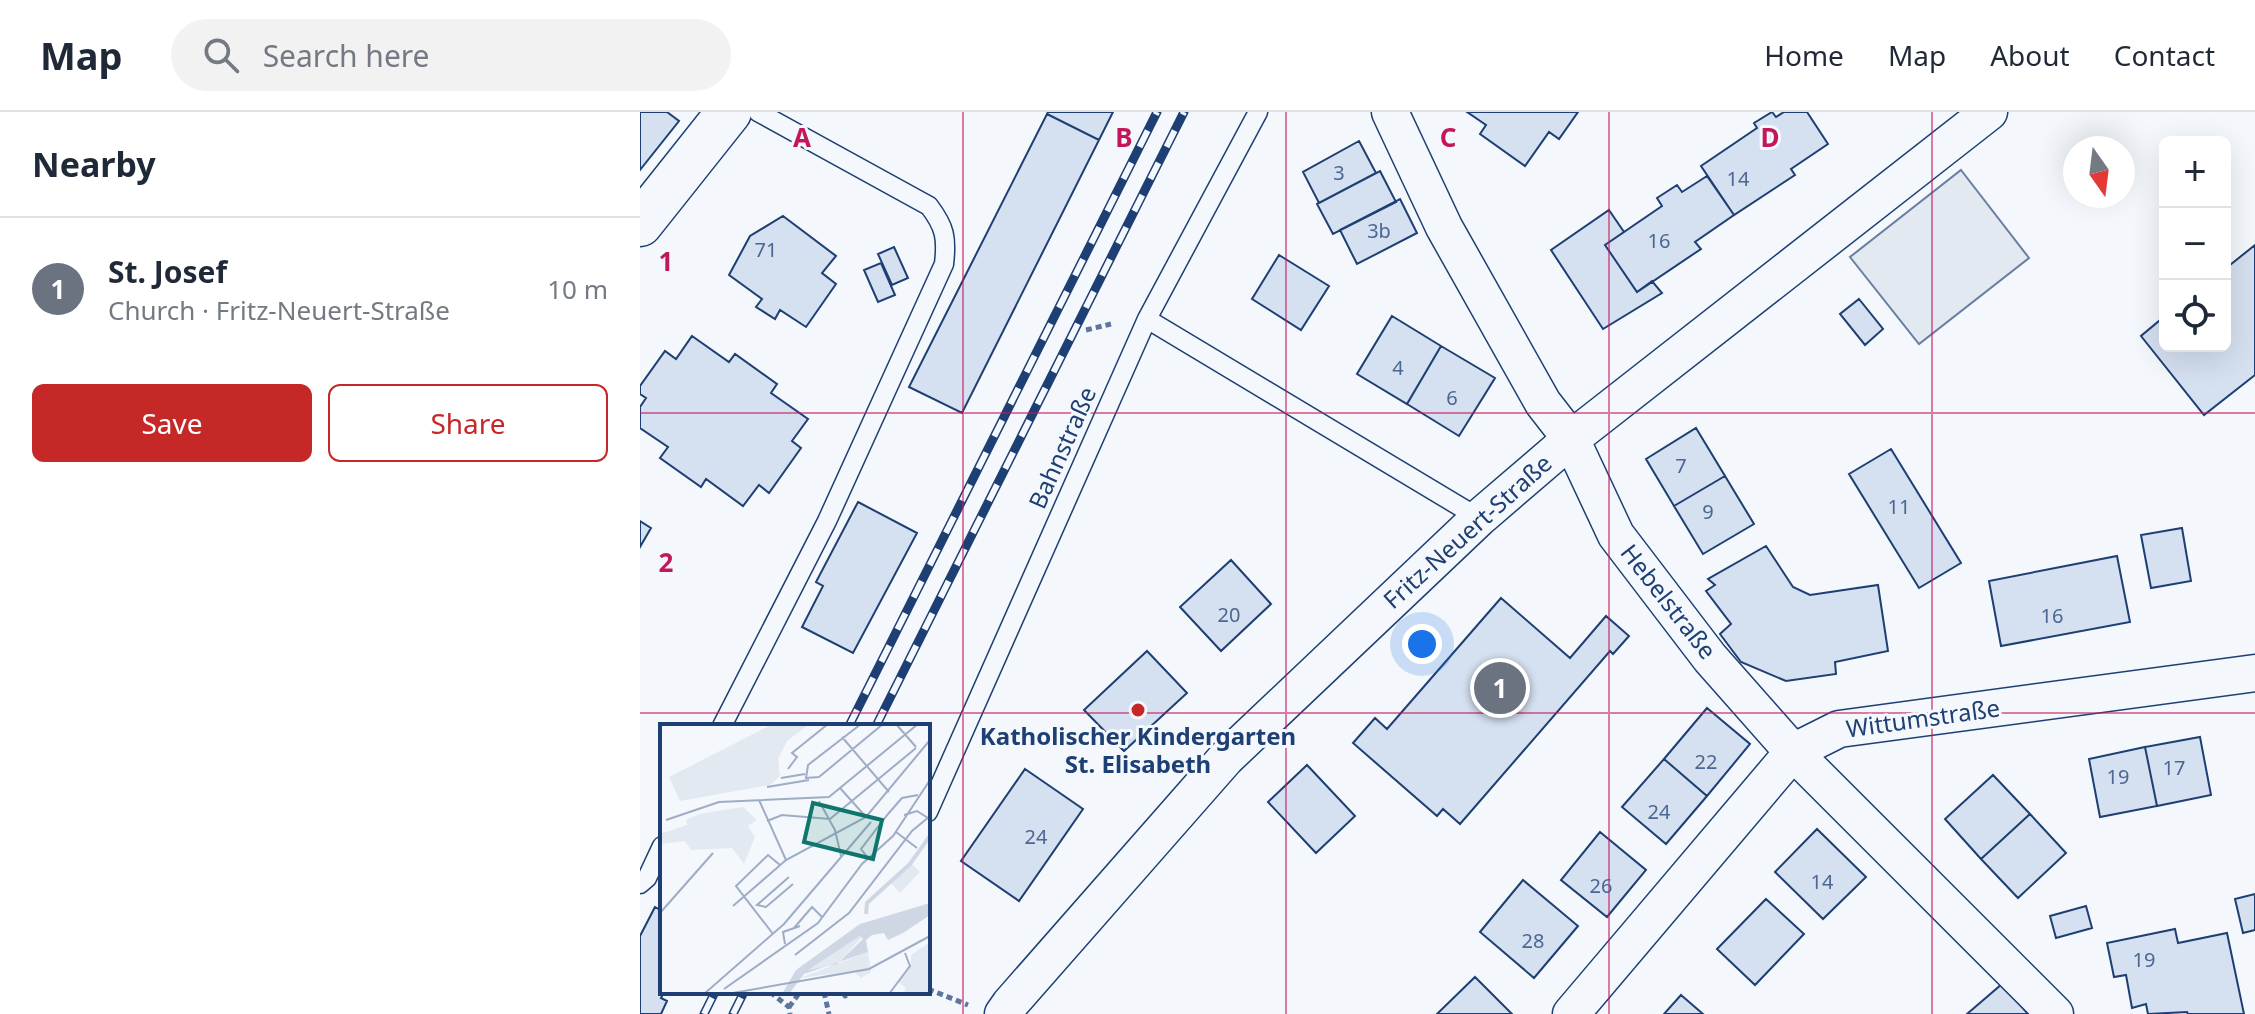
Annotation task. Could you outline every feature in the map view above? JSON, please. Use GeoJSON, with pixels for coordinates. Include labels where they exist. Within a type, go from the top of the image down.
{"type":"FeatureCollection","features":[{"type":"Feature","properties":{"kind":"street"},"geometry":{"type":"LineString","coordinates":[[640,224],[729,112]]}},
{"type":"Feature","properties":{"kind":"street","name":"Hebelstraße"},"geometry":{"type":"LineString","coordinates":[[1390,112],[1444,227],[1543,403],[1571,439],[1616,535],[1710,658],[1793,752],[2055,1014]]}},
{"type":"Feature","properties":{"kind":"street","name":"Fritz-Neuert-Straße"},"geometry":{"type":"LineString","coordinates":[[1002,1010],[1226,758],[1479,518],[1571,439],[1989,112]]}},
{"type":"Feature","properties":{"kind":"street","name":"Wittumstraße"},"geometry":{"type":"LineString","coordinates":[[1571,1014],[1793,752],[1839,729],[2255,673]]}},
{"type":"Feature","properties":{"kind":"lane"},"geometry":{"type":"LineString","coordinates":[[723,724],[827,521],[944,264],[946,242],[941,222],[929,206],[758,112]]}},
{"type":"Feature","properties":{"kind":"lane","name":"Bahnstraße"},"geometry":{"type":"LineString","coordinates":[[930,807],[1147,319],[1258,112]]}},
{"type":"Feature","properties":{"kind":"lane"},"geometry":{"type":"LineString","coordinates":[[1147,319],[1479,518]]}},
{"type":"Feature","properties":{"kind":"lane"},"geometry":{"type":"LineString","coordinates":[[640,884],[647,878],[660,850]]}},
{"type":"Feature","properties":{"kind":"path"},"geometry":{"type":"LineString","coordinates":[[930,990],[1002,1010]]}},
{"type":"Feature","properties":{"kind":"path"},"geometry":{"type":"LineString","coordinates":[[772,994],[790,1011]]}},
{"type":"Feature","properties":{"kind":"path"},"geometry":{"type":"LineString","coordinates":[[824,994],[829,1014]]}},
{"type":"Feature","properties":{"kind":"shaded area"},"geometry":{"type":"Polygon","coordinates":[[[1961,170],[2029,258],[1919,344],[1850,257],[1961,170]]]}},
{"type":"Feature","properties":{"kind":"building"},"geometry":{"type":"Polygon","coordinates":[[[640,112],[667,112],[679,121],[640,170],[640,112]]]}},
{"type":"Feature","properties":{"kind":"building"},"geometry":{"type":"Polygon","coordinates":[[[1048,112],[1113,112],[1099,140],[1048,112]]]}},
{"type":"Feature","properties":{"kind":"building"},"geometry":{"type":"Polygon","coordinates":[[[1467,112],[1578,112],[1559,139],[1549,132],[1525,166],[1480,134],[1486,125],[1467,112]]]}},
{"type":"Feature","properties":{"kind":"building"},"geometry":{"type":"Polygon","coordinates":[[[1772,112],[1776,117],[1784,112],[1807,112],[1828,144],[1791,169],[1795,175],[1734,215],[1701,166],[1757,128],[1754,123],[1772,112]]]}},
{"type":"Feature","properties":{"kind":"building"},"geometry":{"type":"Polygon","coordinates":[[[1047,114],[1099,140],[962,413],[909,387],[1047,114]]]}},
{"type":"Feature","properties":{"kind":"building"},"geometry":{"type":"Polygon","coordinates":[[[1359,141],[1376,173],[1319,203],[1303,172],[1359,141]]]}},
{"type":"Feature","properties":{"kind":"building"},"geometry":{"type":"Polygon","coordinates":[[[1380,171],[1396,202],[1333,234],[1317,204],[1380,171]]]}},
{"type":"Feature","properties":{"kind":"building"},"geometry":{"type":"Polygon","coordinates":[[[1707,176],[1734,215],[1695,242],[1701,249],[1637,292],[1605,245],[1662,206],[1657,198],[1677,185],[1682,192],[1707,176]]]}},
{"type":"Feature","properties":{"kind":"building"},"geometry":{"type":"Polygon","coordinates":[[[1400,199],[1417,233],[1357,264],[1340,230],[1400,199]]]}},
{"type":"Feature","properties":{"kind":"building"},"geometry":{"type":"Polygon","coordinates":[[[1609,210],[1624,232],[1605,245],[1637,292],[1652,281],[1662,293],[1603,329],[1551,250],[1609,210]]]}},
{"type":"Feature","properties":{"kind":"building"},"geometry":{"type":"Polygon","coordinates":[[[783,216],[836,256],[822,273],[836,284],[806,327],[780,310],[775,319],[756,307],[762,299],[729,275],[750,236],[783,216]]]}},
{"type":"Feature","properties":{"kind":"building"},"geometry":{"type":"Polygon","coordinates":[[[2255,245],[2255,375],[2204,415],[2141,336],[2159,321],[2159,352],[2231,352],[2231,264],[2255,245]]]}},
{"type":"Feature","properties":{"kind":"building"},"geometry":{"type":"Polygon","coordinates":[[[894,247],[908,278],[892,285],[878,254],[894,247]]]}},
{"type":"Feature","properties":{"kind":"building"},"geometry":{"type":"Polygon","coordinates":[[[1279,255],[1329,286],[1301,330],[1252,299],[1279,255]]]}},
{"type":"Feature","properties":{"kind":"building"},"geometry":{"type":"Polygon","coordinates":[[[881,263],[895,295],[878,302],[864,270],[881,263]]]}},
{"type":"Feature","properties":{"kind":"building"},"geometry":{"type":"Polygon","coordinates":[[[1859,299],[1883,329],[1865,345],[1840,314],[1859,299]]]}},
{"type":"Feature","properties":{"kind":"building"},"geometry":{"type":"Polygon","coordinates":[[[1392,316],[1441,346],[1407,404],[1357,374],[1392,316]]]}},
{"type":"Feature","properties":{"kind":"building"},"geometry":{"type":"Polygon","coordinates":[[[692,336],[729,362],[735,354],[777,384],[771,393],[808,419],[792,441],[801,448],[769,493],[759,485],[743,506],[706,479],[701,487],[660,458],[668,447],[640,428],[640,407],[646,398],[640,394],[640,386],[665,351],[676,359],[692,336]]]}},
{"type":"Feature","properties":{"kind":"building"},"geometry":{"type":"Polygon","coordinates":[[[1441,346],[1495,378],[1459,436],[1407,404],[1441,346]]]}},
{"type":"Feature","properties":{"kind":"building"},"geometry":{"type":"Polygon","coordinates":[[[1696,428],[1725,476],[1674,506],[1646,459],[1696,428]]]}},
{"type":"Feature","properties":{"kind":"building"},"geometry":{"type":"Polygon","coordinates":[[[1891,449],[1961,563],[1919,588],[1849,474],[1891,449]]]}},
{"type":"Feature","properties":{"kind":"building"},"geometry":{"type":"Polygon","coordinates":[[[1725,476],[1754,524],[1703,554],[1674,506],[1725,476]]]}},
{"type":"Feature","properties":{"kind":"building"},"geometry":{"type":"Polygon","coordinates":[[[858,502],[917,533],[853,653],[802,627],[823,586],[816,582],[858,502]]]}},
{"type":"Feature","properties":{"kind":"building"},"geometry":{"type":"Polygon","coordinates":[[[640,521],[651,528],[640,547],[640,521]]]}},
{"type":"Feature","properties":{"kind":"building"},"geometry":{"type":"Polygon","coordinates":[[[2182,528],[2191,581],[2151,588],[2141,535],[2182,528]]]}},
{"type":"Feature","properties":{"kind":"building"},"geometry":{"type":"Polygon","coordinates":[[[1766,546],[1793,587],[1810,595],[1878,585],[1888,651],[1835,662],[1836,674],[1786,681],[1741,662],[1720,634],[1731,624],[1706,591],[1715,585],[1708,579],[1766,546]]]}},
{"type":"Feature","properties":{"kind":"building"},"geometry":{"type":"Polygon","coordinates":[[[2117,556],[2130,622],[2001,646],[1989,581],[2117,556]]]}},
{"type":"Feature","properties":{"kind":"building"},"geometry":{"type":"Polygon","coordinates":[[[1231,560],[1271,604],[1221,651],[1180,607],[1231,560]]]}},
{"type":"Feature","properties":{"kind":"building"},"geometry":{"type":"Polygon","coordinates":[[[1501,598],[1570,658],[1606,616],[1629,636],[1613,654],[1610,651],[1460,824],[1443,809],[1437,816],[1353,743],[1375,718],[1387,729],[1501,598]]]}},
{"type":"Feature","properties":{"kind":"building"},"geometry":{"type":"Polygon","coordinates":[[[1147,651],[1187,693],[1124,751],[1084,710],[1147,651]]]}},
{"type":"Feature","properties":{"kind":"building"},"geometry":{"type":"Polygon","coordinates":[[[1707,708],[1750,744],[1707,796],[1664,759],[1707,708]]]}},
{"type":"Feature","properties":{"kind":"building"},"geometry":{"type":"Polygon","coordinates":[[[2200,737],[2211,795],[2157,806],[2145,747],[2200,737]]]}},
{"type":"Feature","properties":{"kind":"building"},"geometry":{"type":"Polygon","coordinates":[[[2145,747],[2157,806],[2100,817],[2089,759],[2145,747]]]}},
{"type":"Feature","properties":{"kind":"building"},"geometry":{"type":"Polygon","coordinates":[[[1664,759],[1707,796],[1666,844],[1622,807],[1664,759]]]}},
{"type":"Feature","properties":{"kind":"building"},"geometry":{"type":"Polygon","coordinates":[[[1307,765],[1355,816],[1316,853],[1268,802],[1307,765]]]}},
{"type":"Feature","properties":{"kind":"building"},"geometry":{"type":"Polygon","coordinates":[[[1025,769],[1083,809],[1019,901],[961,861],[1025,769]]]}},
{"type":"Feature","properties":{"kind":"building"},"geometry":{"type":"Polygon","coordinates":[[[1993,775],[2030,814],[1981,859],[1945,819],[1993,775]]]}},
{"type":"Feature","properties":{"kind":"building"},"geometry":{"type":"Polygon","coordinates":[[[2030,814],[2066,853],[2018,898],[1981,859],[2030,814]]]}},
{"type":"Feature","properties":{"kind":"building"},"geometry":{"type":"Polygon","coordinates":[[[1817,829],[1866,877],[1823,919],[1775,872],[1817,829]]]}},
{"type":"Feature","properties":{"kind":"building"},"geometry":{"type":"Polygon","coordinates":[[[1600,832],[1646,870],[1607,917],[1561,880],[1600,832]]]}},
{"type":"Feature","properties":{"kind":"building"},"geometry":{"type":"Polygon","coordinates":[[[1523,880],[1578,926],[1534,978],[1480,932],[1523,880]]]}},
{"type":"Feature","properties":{"kind":"building"},"geometry":{"type":"Polygon","coordinates":[[[2255,894],[2255,930],[2243,933],[2235,899],[2255,894]]]}},
{"type":"Feature","properties":{"kind":"building"},"geometry":{"type":"Polygon","coordinates":[[[1766,899],[1804,934],[1755,985],[1717,949],[1766,899]]]}},
{"type":"Feature","properties":{"kind":"building"},"geometry":{"type":"Polygon","coordinates":[[[2086,906],[2092,928],[2056,938],[2050,916],[2086,906]]]}},
{"type":"Feature","properties":{"kind":"building"},"geometry":{"type":"Polygon","coordinates":[[[655,907],[660,910],[660,994],[667,1001],[661,1014],[640,1014],[640,936],[655,907]]]}},
{"type":"Feature","properties":{"kind":"building"},"geometry":{"type":"Polygon","coordinates":[[[2175,929],[2178,943],[2227,933],[2244,1014],[2148,1014],[2146,1004],[2132,1008],[2126,975],[2114,977],[2107,943],[2175,929]]]}},
{"type":"Feature","properties":{"kind":"building"},"geometry":{"type":"Polygon","coordinates":[[[1475,977],[1512,1014],[1437,1014],[1475,977]]]}},
{"type":"Feature","properties":{"kind":"building"},"geometry":{"type":"Polygon","coordinates":[[[2002,984],[2028,1014],[1967,1014],[2002,984]]]}},
{"type":"Feature","properties":{"kind":"building"},"geometry":{"type":"Polygon","coordinates":[[[1681,995],[1703,1014],[1664,1014],[1681,995]]]}},
{"type":"Feature","properties":{"kind":"railway"},"geometry":{"type":"LineString","coordinates":[[850,724],[1157,112]]}},
{"type":"Feature","properties":{"kind":"railway"},"geometry":{"type":"LineString","coordinates":[[877,724],[1184,112]]}},
{"type":"Feature","properties":{"kind":"railway"},"geometry":{"type":"LineString","coordinates":[[704,1014],[714,994]]}},
{"type":"Feature","properties":{"kind":"railway"},"geometry":{"type":"LineString","coordinates":[[733,1014],[743,994]]}},
{"type":"Feature","properties":{"kind":"place","name":"St. Josef"},"geometry":{"type":"Point","coordinates":[1500,688]}},
{"type":"Feature","properties":{"kind":"place","name":"Katholischer Kindergarten St. Elisabeth"},"geometry":{"type":"Point","coordinates":[1138,710]}}]}
